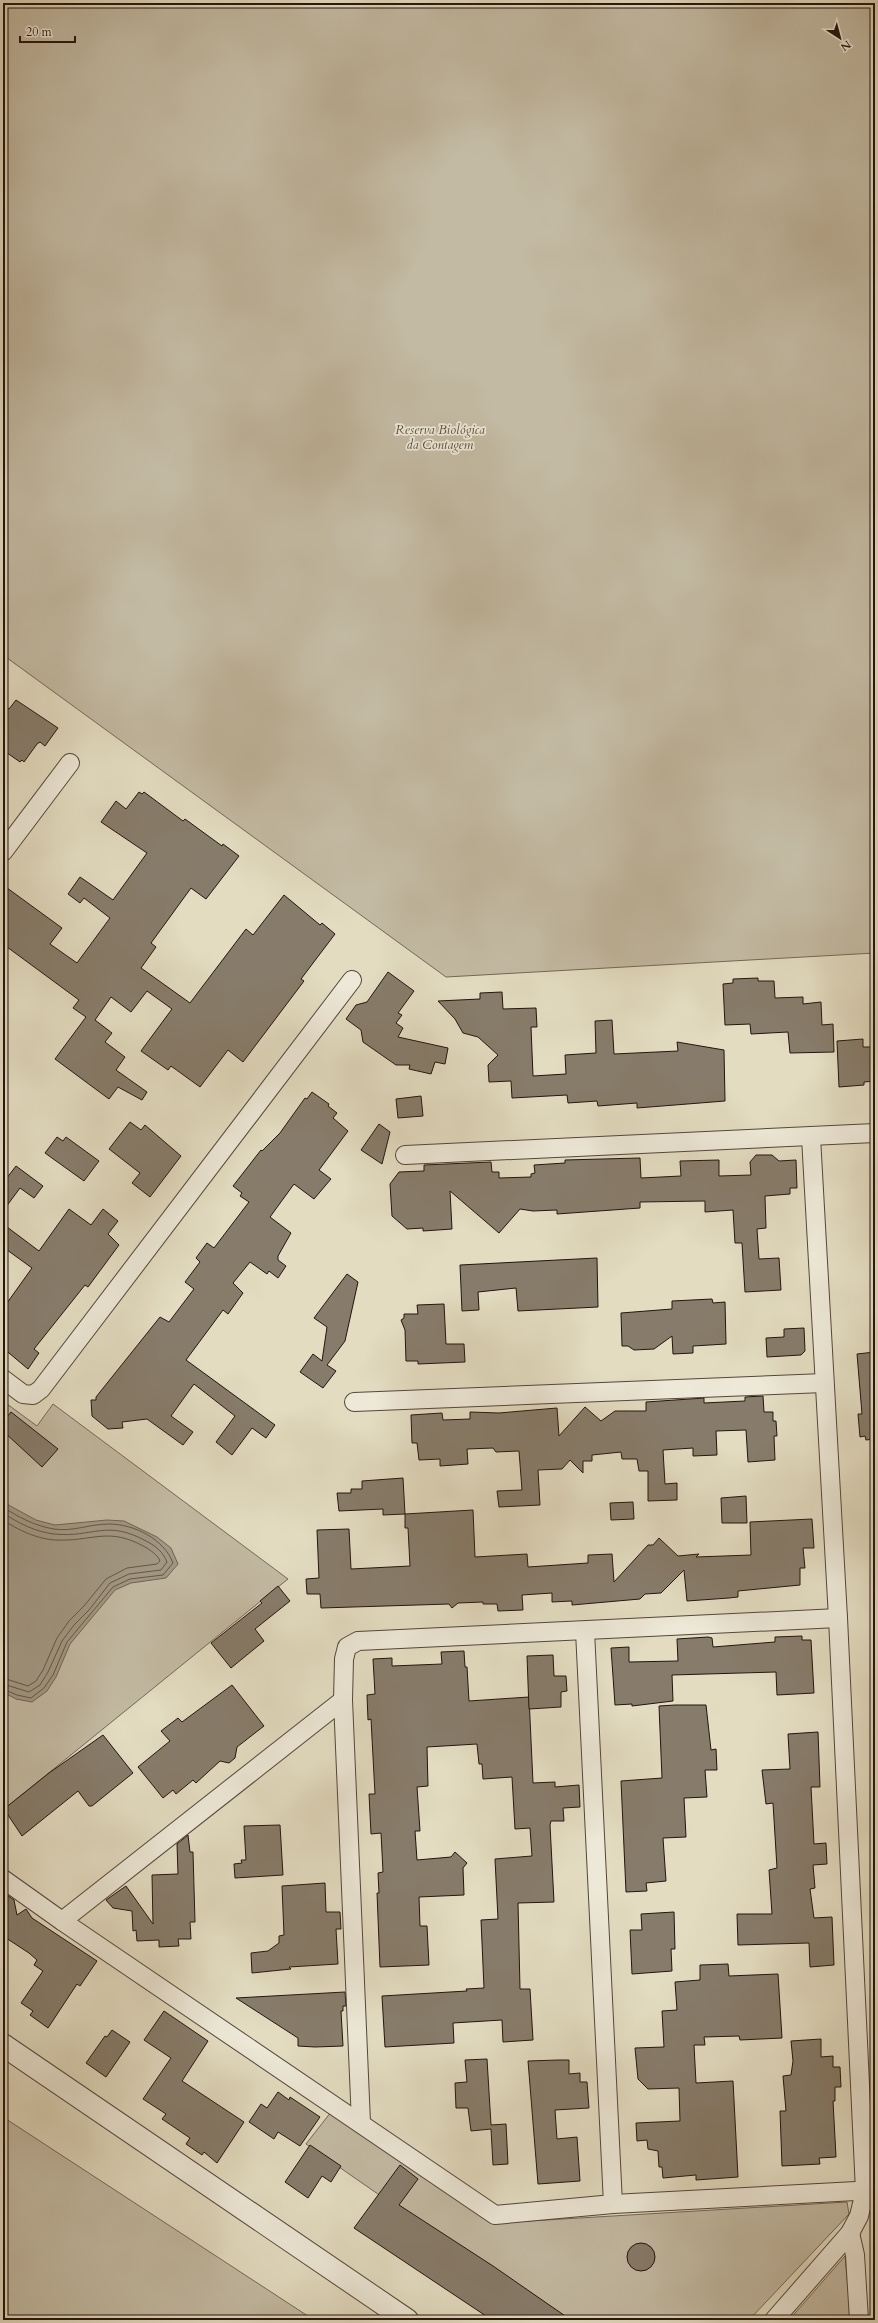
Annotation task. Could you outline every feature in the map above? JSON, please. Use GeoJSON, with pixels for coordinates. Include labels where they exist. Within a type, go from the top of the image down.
{"type":"FeatureCollection","features":[{"type":"Feature","properties":{"kind":"street"},"geometry":{"type":"LineString","coordinates":[[3,852],[70,763]]}},
{"type":"Feature","properties":{"kind":"street"},"geometry":{"type":"LineString","coordinates":[[3,1379],[23,1394],[33,1395],[41,1389],[352,980]]}},
{"type":"Feature","properties":{"kind":"street"},"geometry":{"type":"LineString","coordinates":[[405,1155],[875,1133]]}},
{"type":"Feature","properties":{"kind":"street"},"geometry":{"type":"LineString","coordinates":[[774,2320],[850,2233],[870,2191],[811,1137]]}},
{"type":"Feature","properties":{"kind":"street"},"geometry":{"type":"LineString","coordinates":[[354,1402],[824,1383]]}},
{"type":"Feature","properties":{"kind":"street"},"geometry":{"type":"LineString","coordinates":[[361,2123],[343,1700],[344,1659],[347,1647],[358,1640],[585,1631],[838,1618]]}},
{"type":"Feature","properties":{"kind":"street"},"geometry":{"type":"LineString","coordinates":[[585,1631],[613,2204]]}},
{"type":"Feature","properties":{"kind":"street"},"geometry":{"type":"LineString","coordinates":[[62,1921],[343,1700]]}},
{"type":"Feature","properties":{"kind":"street"},"geometry":{"type":"LineString","coordinates":[[3,1879],[62,1921],[495,2215],[613,2204],[870,2191]]}},
{"type":"Feature","properties":{"kind":"street"},"geometry":{"type":"LineString","coordinates":[[3,2045],[407,2320]]}},
{"type":"Feature","properties":{"kind":"street"},"geometry":{"type":"LineString","coordinates":[[850,2233],[855,2255],[859,2320]]}},
{"type":"Feature","properties":{"kind":"green space","name":"Reserva Biológica da Contagem"},"geometry":{"type":"Polygon","coordinates":[[[3,3],[875,3],[875,953],[446,977],[3,655],[3,3]]]}},
{"type":"Feature","properties":{"kind":"green space"},"geometry":{"type":"Polygon","coordinates":[[[3,1401],[37,1426],[53,1404],[288,1579],[3,1810],[3,1401]]]}},
{"type":"Feature","properties":{"kind":"green space"},"geometry":{"type":"Polygon","coordinates":[[[331,2112],[496,2223],[847,2202],[849,2214],[749,2320],[559,2320],[306,2144],[331,2112]]]}},
{"type":"Feature","properties":{"kind":"green space"},"geometry":{"type":"Polygon","coordinates":[[[3,2117],[314,2320],[3,2320],[3,2117]]]}},
{"type":"Feature","properties":{"kind":"green space"},"geometry":{"type":"Polygon","coordinates":[[[845,2256],[851,2320],[789,2320],[845,2256]]]}},
{"type":"Feature","properties":{"kind":"water"},"geometry":{"type":"Polygon","coordinates":[[[3,1502],[36,1520],[55,1525],[107,1520],[124,1521],[157,1537],[171,1548],[178,1564],[166,1578],[131,1583],[115,1590],[70,1644],[56,1677],[47,1691],[32,1702],[16,1699],[3,1692],[3,1502]]]}},
{"type":"Feature","properties":{"kind":"building"},"geometry":{"type":"Polygon","coordinates":[[[16,700],[58,728],[45,746],[40,742],[37,744],[24,762],[22,760],[20,762],[3,750],[3,705],[9,709],[16,700]]]}},
{"type":"Feature","properties":{"kind":"building"},"geometry":{"type":"Polygon","coordinates":[[[139,792],[142,794],[144,792],[183,821],[185,819],[222,846],[223,844],[239,856],[206,899],[191,888],[151,943],[156,947],[141,968],[190,1003],[246,929],[253,935],[284,895],[320,925],[322,923],[335,934],[301,979],[304,981],[243,1062],[228,1050],[200,1087],[171,1066],[168,1070],[141,1051],[172,1009],[147,991],[131,1012],[111,997],[95,1020],[112,1033],[105,1042],[125,1057],[116,1070],[147,1092],[142,1100],[118,1087],[109,1099],[55,1059],[86,1017],[73,1008],[79,1000],[3,944],[3,885],[62,928],[50,944],[77,963],[110,918],[84,898],[80,903],[68,894],[80,877],[113,900],[147,853],[101,822],[116,801],[126,809],[139,792]]]}},
{"type":"Feature","properties":{"kind":"building"},"geometry":{"type":"Polygon","coordinates":[[[388,972],[414,991],[398,1013],[402,1015],[396,1023],[403,1028],[398,1037],[448,1048],[445,1064],[435,1062],[431,1074],[409,1069],[410,1065],[396,1065],[363,1042],[361,1030],[346,1019],[356,1005],[367,1002],[388,972]]]}},
{"type":"Feature","properties":{"kind":"building"},"geometry":{"type":"Polygon","coordinates":[[[758,978],[758,981],[774,981],[775,998],[803,997],[803,1004],[821,1002],[822,1025],[833,1024],[834,1052],[790,1053],[788,1032],[751,1034],[750,1024],[725,1025],[723,984],[733,983],[733,979],[758,978]]]}},
{"type":"Feature","properties":{"kind":"building"},"geometry":{"type":"Polygon","coordinates":[[[502,992],[503,1009],[536,1008],[537,1027],[531,1027],[533,1076],[566,1074],[565,1055],[596,1053],[595,1021],[612,1020],[614,1054],[678,1051],[677,1042],[724,1050],[725,1101],[637,1108],[637,1103],[598,1106],[597,1101],[568,1103],[567,1095],[512,1098],[511,1081],[489,1082],[488,1065],[498,1055],[478,1037],[463,1033],[455,1019],[438,1001],[480,999],[480,993],[502,992]]]}},
{"type":"Feature","properties":{"kind":"building"},"geometry":{"type":"Polygon","coordinates":[[[863,1039],[863,1047],[873,1047],[873,1052],[875,1051],[875,1081],[864,1082],[864,1085],[839,1087],[837,1041],[863,1039]]]}},
{"type":"Feature","properties":{"kind":"building"},"geometry":{"type":"Polygon","coordinates":[[[312,1092],[329,1104],[328,1106],[337,1113],[333,1118],[348,1131],[319,1170],[331,1179],[314,1199],[294,1184],[270,1217],[291,1233],[278,1256],[278,1260],[286,1266],[278,1278],[269,1271],[267,1274],[250,1262],[233,1283],[243,1293],[228,1314],[223,1310],[186,1360],[275,1425],[266,1438],[252,1428],[232,1455],[216,1442],[235,1416],[194,1384],[171,1416],[193,1432],[183,1445],[147,1419],[122,1422],[123,1428],[108,1429],[92,1416],[91,1400],[96,1400],[96,1397],[160,1317],[169,1322],[194,1289],[185,1282],[200,1262],[196,1258],[207,1243],[214,1248],[249,1202],[240,1196],[242,1193],[233,1186],[261,1150],[262,1151],[280,1133],[305,1098],[307,1099],[312,1092]]]}},
{"type":"Feature","properties":{"kind":"building"},"geometry":{"type":"Polygon","coordinates":[[[421,1096],[423,1116],[398,1118],[396,1099],[421,1096]]]}},
{"type":"Feature","properties":{"kind":"building"},"geometry":{"type":"Polygon","coordinates":[[[130,1122],[141,1130],[145,1125],[181,1156],[150,1197],[132,1183],[140,1173],[109,1149],[130,1122]]]}},
{"type":"Feature","properties":{"kind":"building"},"geometry":{"type":"Polygon","coordinates":[[[379,1124],[390,1132],[382,1164],[361,1150],[379,1124]]]}},
{"type":"Feature","properties":{"kind":"building"},"geometry":{"type":"Polygon","coordinates":[[[57,1137],[63,1141],[66,1137],[99,1161],[84,1181],[45,1153],[57,1137]]]}},
{"type":"Feature","properties":{"kind":"building"},"geometry":{"type":"Polygon","coordinates":[[[756,1155],[772,1155],[779,1161],[796,1160],[797,1188],[790,1188],[790,1194],[765,1196],[766,1228],[757,1229],[759,1259],[779,1258],[781,1290],[745,1292],[742,1243],[735,1243],[733,1210],[705,1212],[705,1201],[640,1202],[640,1208],[557,1214],[557,1210],[533,1211],[520,1209],[499,1233],[450,1191],[452,1229],[423,1231],[423,1228],[407,1229],[392,1216],[390,1184],[399,1172],[424,1171],[424,1165],[491,1162],[492,1172],[499,1172],[499,1178],[531,1177],[531,1174],[535,1173],[534,1165],[565,1163],[565,1160],[640,1158],[641,1178],[681,1176],[680,1161],[719,1160],[719,1176],[751,1175],[750,1162],[756,1155]]]}},
{"type":"Feature","properties":{"kind":"building"},"geometry":{"type":"Polygon","coordinates":[[[16,1166],[43,1186],[34,1198],[20,1188],[3,1211],[3,1183],[16,1166]]]}},
{"type":"Feature","properties":{"kind":"building"},"geometry":{"type":"Polygon","coordinates":[[[69,1209],[91,1225],[103,1209],[118,1221],[108,1234],[119,1245],[88,1287],[85,1285],[34,1349],[39,1353],[28,1369],[3,1348],[3,1304],[7,1303],[32,1268],[3,1247],[3,1224],[39,1251],[69,1209]]]}},
{"type":"Feature","properties":{"kind":"building"},"geometry":{"type":"Polygon","coordinates":[[[597,1258],[598,1307],[518,1311],[516,1288],[478,1292],[479,1310],[462,1311],[460,1265],[597,1258]]]}},
{"type":"Feature","properties":{"kind":"building"},"geometry":{"type":"Polygon","coordinates":[[[347,1274],[358,1282],[345,1341],[327,1365],[336,1371],[323,1388],[300,1372],[313,1354],[322,1361],[327,1327],[314,1318],[347,1274]]]}},
{"type":"Feature","properties":{"kind":"building"},"geometry":{"type":"Polygon","coordinates":[[[712,1299],[713,1303],[725,1302],[726,1344],[693,1346],[693,1353],[673,1354],[672,1336],[654,1349],[634,1350],[628,1346],[622,1346],[621,1313],[672,1309],[672,1301],[712,1299]]]}},
{"type":"Feature","properties":{"kind":"building"},"geometry":{"type":"Polygon","coordinates":[[[444,1304],[446,1344],[464,1344],[465,1362],[418,1364],[418,1361],[406,1361],[405,1330],[401,1320],[404,1318],[404,1314],[418,1314],[417,1305],[444,1304]]]}},
{"type":"Feature","properties":{"kind":"building"},"geometry":{"type":"Polygon","coordinates":[[[804,1328],[805,1351],[801,1355],[767,1357],[766,1338],[784,1337],[784,1329],[804,1328]]]}},
{"type":"Feature","properties":{"kind":"building"},"geometry":{"type":"Polygon","coordinates":[[[875,1352],[875,1439],[866,1440],[865,1436],[860,1437],[858,1414],[862,1414],[857,1354],[875,1352]]]}},
{"type":"Feature","properties":{"kind":"building"},"geometry":{"type":"Polygon","coordinates":[[[763,1396],[764,1412],[773,1412],[773,1421],[776,1421],[777,1436],[774,1436],[775,1460],[748,1462],[746,1430],[716,1431],[717,1455],[693,1456],[693,1448],[663,1450],[665,1484],[677,1483],[677,1500],[648,1501],[648,1471],[639,1471],[637,1459],[622,1459],[621,1452],[592,1455],[592,1461],[583,1461],[583,1473],[570,1460],[562,1469],[538,1470],[540,1505],[499,1507],[497,1491],[522,1490],[519,1451],[496,1452],[493,1448],[467,1449],[468,1464],[440,1466],[440,1459],[419,1460],[417,1443],[412,1443],[411,1415],[442,1413],[443,1420],[470,1419],[470,1412],[499,1413],[557,1408],[559,1436],[585,1407],[601,1421],[615,1411],[646,1411],[646,1402],[704,1398],[704,1403],[745,1401],[745,1397],[763,1396]]]}},
{"type":"Feature","properties":{"kind":"building"},"geometry":{"type":"Polygon","coordinates":[[[11,1412],[58,1449],[42,1467],[3,1431],[3,1422],[11,1412]]]}},
{"type":"Feature","properties":{"kind":"building"},"geometry":{"type":"Polygon","coordinates":[[[403,1478],[405,1514],[383,1515],[383,1509],[339,1511],[337,1493],[351,1493],[351,1489],[362,1489],[362,1481],[403,1478]]]}},
{"type":"Feature","properties":{"kind":"building"},"geometry":{"type":"Polygon","coordinates":[[[746,1496],[747,1523],[722,1523],[721,1498],[746,1496]]]}},
{"type":"Feature","properties":{"kind":"building"},"geometry":{"type":"Polygon","coordinates":[[[633,1502],[634,1519],[611,1520],[610,1503],[633,1502]]]}},
{"type":"Feature","properties":{"kind":"building"},"geometry":{"type":"Polygon","coordinates":[[[473,1510],[475,1557],[527,1554],[528,1567],[588,1563],[588,1555],[612,1554],[614,1582],[648,1545],[653,1545],[659,1538],[678,1556],[699,1554],[696,1557],[751,1555],[750,1522],[812,1519],[814,1548],[803,1548],[805,1568],[800,1568],[800,1585],[738,1591],[738,1597],[729,1598],[687,1601],[684,1570],[661,1593],[645,1594],[640,1599],[572,1605],[572,1601],[552,1602],[552,1593],[522,1595],[523,1610],[498,1611],[497,1604],[483,1604],[483,1602],[458,1603],[452,1608],[449,1604],[321,1608],[320,1594],[307,1594],[306,1579],[319,1578],[317,1530],[349,1529],[351,1569],[410,1566],[408,1528],[405,1528],[405,1514],[473,1510]]]}},
{"type":"Feature","properties":{"kind":"building"},"geometry":{"type":"Polygon","coordinates":[[[278,1586],[290,1601],[255,1629],[264,1641],[231,1668],[211,1643],[262,1603],[260,1601],[278,1586]]]}},
{"type":"Feature","properties":{"kind":"building"},"geometry":{"type":"Polygon","coordinates":[[[802,1636],[802,1640],[811,1640],[814,1693],[777,1695],[776,1672],[672,1675],[673,1701],[632,1706],[632,1704],[615,1705],[611,1648],[629,1647],[629,1662],[678,1661],[677,1639],[708,1637],[712,1638],[713,1647],[775,1642],[775,1637],[802,1636]]]}},
{"type":"Feature","properties":{"kind":"building"},"geometry":{"type":"Polygon","coordinates":[[[464,1651],[465,1667],[467,1667],[469,1701],[529,1697],[533,1783],[555,1782],[555,1787],[579,1785],[580,1807],[563,1808],[564,1821],[551,1821],[554,1902],[518,1903],[520,1989],[530,1989],[533,2040],[503,2042],[502,2020],[453,2023],[454,2043],[385,2047],[382,1996],[467,1991],[466,1989],[484,1988],[481,1920],[498,1919],[495,1859],[532,1856],[530,1828],[515,1829],[512,1777],[483,1779],[482,1764],[479,1764],[477,1744],[427,1747],[428,1786],[417,1787],[420,1831],[415,1831],[417,1860],[451,1857],[455,1852],[467,1863],[463,1868],[464,1895],[419,1897],[420,1926],[427,1926],[429,1965],[380,1967],[377,1893],[379,1893],[378,1873],[383,1872],[381,1833],[371,1834],[369,1794],[375,1794],[371,1719],[368,1720],[367,1695],[375,1694],[373,1659],[392,1658],[392,1666],[442,1664],[441,1652],[464,1651]]]}},
{"type":"Feature","properties":{"kind":"building"},"geometry":{"type":"Polygon","coordinates":[[[553,1655],[554,1676],[566,1676],[567,1691],[561,1692],[561,1707],[529,1709],[527,1656],[553,1655]]]}},
{"type":"Feature","properties":{"kind":"building"},"geometry":{"type":"Polygon","coordinates":[[[232,1685],[264,1726],[237,1747],[235,1758],[229,1763],[220,1761],[196,1783],[193,1780],[176,1794],[173,1790],[163,1798],[138,1767],[170,1741],[161,1731],[178,1718],[182,1722],[232,1685]]]}},
{"type":"Feature","properties":{"kind":"building"},"geometry":{"type":"Polygon","coordinates":[[[706,1705],[711,1750],[716,1749],[717,1770],[705,1770],[707,1797],[684,1798],[686,1837],[663,1838],[666,1881],[646,1883],[647,1891],[626,1892],[621,1781],[662,1778],[659,1706],[706,1705]]]}},
{"type":"Feature","properties":{"kind":"building"},"geometry":{"type":"Polygon","coordinates":[[[818,1732],[820,1787],[811,1787],[814,1844],[826,1843],[827,1864],[813,1865],[815,1888],[810,1889],[814,1918],[832,1917],[834,1965],[810,1967],[809,1943],[738,1945],[737,1914],[772,1914],[769,1870],[777,1868],[773,1803],[766,1804],[762,1770],[790,1769],[788,1734],[818,1732]]]}},
{"type":"Feature","properties":{"kind":"building"},"geometry":{"type":"Polygon","coordinates":[[[103,1735],[133,1773],[92,1806],[89,1806],[78,1791],[22,1836],[4,1809],[49,1773],[103,1735]]]}},
{"type":"Feature","properties":{"kind":"building"},"geometry":{"type":"Polygon","coordinates":[[[280,1825],[283,1875],[235,1878],[234,1864],[242,1863],[241,1860],[246,1860],[244,1826],[280,1825]]]}},
{"type":"Feature","properties":{"kind":"building"},"geometry":{"type":"Polygon","coordinates":[[[188,1835],[190,1852],[193,1852],[195,1922],[190,1922],[191,1939],[178,1939],[179,1946],[159,1947],[159,1940],[137,1941],[136,1930],[133,1931],[132,1911],[113,1908],[106,1900],[126,1886],[153,1924],[152,1875],[178,1874],[177,1844],[188,1835]]]}},
{"type":"Feature","properties":{"kind":"building"},"geometry":{"type":"Polygon","coordinates":[[[325,1883],[326,1912],[340,1912],[341,1929],[336,1929],[338,1964],[289,1967],[291,1969],[252,1973],[251,1953],[268,1951],[279,1943],[279,1936],[284,1935],[282,1886],[325,1883]]]}},
{"type":"Feature","properties":{"kind":"building"},"geometry":{"type":"Polygon","coordinates":[[[3,1892],[14,1900],[17,1915],[26,1909],[32,1918],[97,1961],[80,1986],[77,1984],[48,2028],[30,2015],[33,2011],[21,2003],[43,1971],[34,1965],[37,1960],[29,1953],[3,1936],[3,1892]]]}},
{"type":"Feature","properties":{"kind":"building"},"geometry":{"type":"Polygon","coordinates":[[[674,1912],[675,1949],[671,1949],[672,1971],[632,1974],[630,1930],[642,1930],[641,1914],[674,1912]]]}},
{"type":"Feature","properties":{"kind":"building"},"geometry":{"type":"Polygon","coordinates":[[[728,1964],[729,1976],[778,1974],[782,2038],[740,2040],[739,2036],[704,2037],[705,2045],[694,2045],[696,2083],[733,2081],[738,2177],[696,2180],[696,2175],[663,2178],[662,2167],[659,2167],[658,2151],[648,2149],[647,2140],[637,2141],[636,2123],[680,2121],[679,2088],[648,2089],[638,2079],[635,2048],[664,2047],[662,2011],[677,2010],[675,1982],[700,1980],[700,1965],[728,1964]]]}},
{"type":"Feature","properties":{"kind":"building"},"geometry":{"type":"Polygon","coordinates":[[[345,1992],[346,2006],[343,2006],[343,2011],[341,2011],[343,2046],[298,2046],[298,2038],[236,1998],[345,1992]]]}},
{"type":"Feature","properties":{"kind":"building"},"geometry":{"type":"Polygon","coordinates":[[[164,2011],[208,2041],[182,2081],[244,2122],[217,2163],[204,2152],[202,2155],[186,2144],[190,2138],[162,2119],[166,2114],[143,2099],[171,2058],[144,2040],[164,2011]]]}},
{"type":"Feature","properties":{"kind":"building"},"geometry":{"type":"Polygon","coordinates":[[[112,2030],[130,2042],[106,2077],[86,2063],[105,2036],[107,2037],[112,2030]]]}},
{"type":"Feature","properties":{"kind":"building"},"geometry":{"type":"Polygon","coordinates":[[[821,2039],[821,2057],[833,2056],[833,2067],[840,2067],[841,2087],[835,2087],[835,2101],[833,2101],[836,2157],[819,2158],[820,2164],[782,2166],[780,2111],[786,2111],[783,2076],[791,2075],[793,2061],[791,2041],[821,2039]]]}},
{"type":"Feature","properties":{"kind":"building"},"geometry":{"type":"Polygon","coordinates":[[[487,2059],[491,2125],[506,2124],[508,2164],[493,2165],[491,2129],[471,2131],[468,2108],[456,2108],[455,2083],[467,2082],[465,2060],[487,2059]]]}},
{"type":"Feature","properties":{"kind":"building"},"geometry":{"type":"Polygon","coordinates":[[[569,2060],[569,2074],[580,2073],[580,2082],[587,2082],[589,2108],[555,2110],[557,2139],[577,2137],[580,2181],[538,2184],[528,2061],[569,2060]]]}},
{"type":"Feature","properties":{"kind":"building"},"geometry":{"type":"Polygon","coordinates":[[[278,2092],[289,2100],[290,2097],[320,2117],[300,2146],[278,2132],[274,2139],[249,2122],[261,2104],[267,2108],[278,2092]]]}},
{"type":"Feature","properties":{"kind":"building"},"geometry":{"type":"Polygon","coordinates":[[[310,2145],[341,2166],[331,2182],[322,2176],[308,2198],[285,2182],[310,2145]]]}},
{"type":"Feature","properties":{"kind":"building"},"geometry":{"type":"Polygon","coordinates":[[[400,2165],[418,2179],[399,2205],[493,2266],[571,2320],[492,2320],[354,2228],[400,2165]]]}},
{"type":"Feature","properties":{"kind":"building"},"geometry":{"type":"Polygon","coordinates":[[[641,2243],[651,2247],[655,2257],[651,2267],[641,2271],[631,2267],[627,2257],[631,2247],[641,2243]]]}}]}
